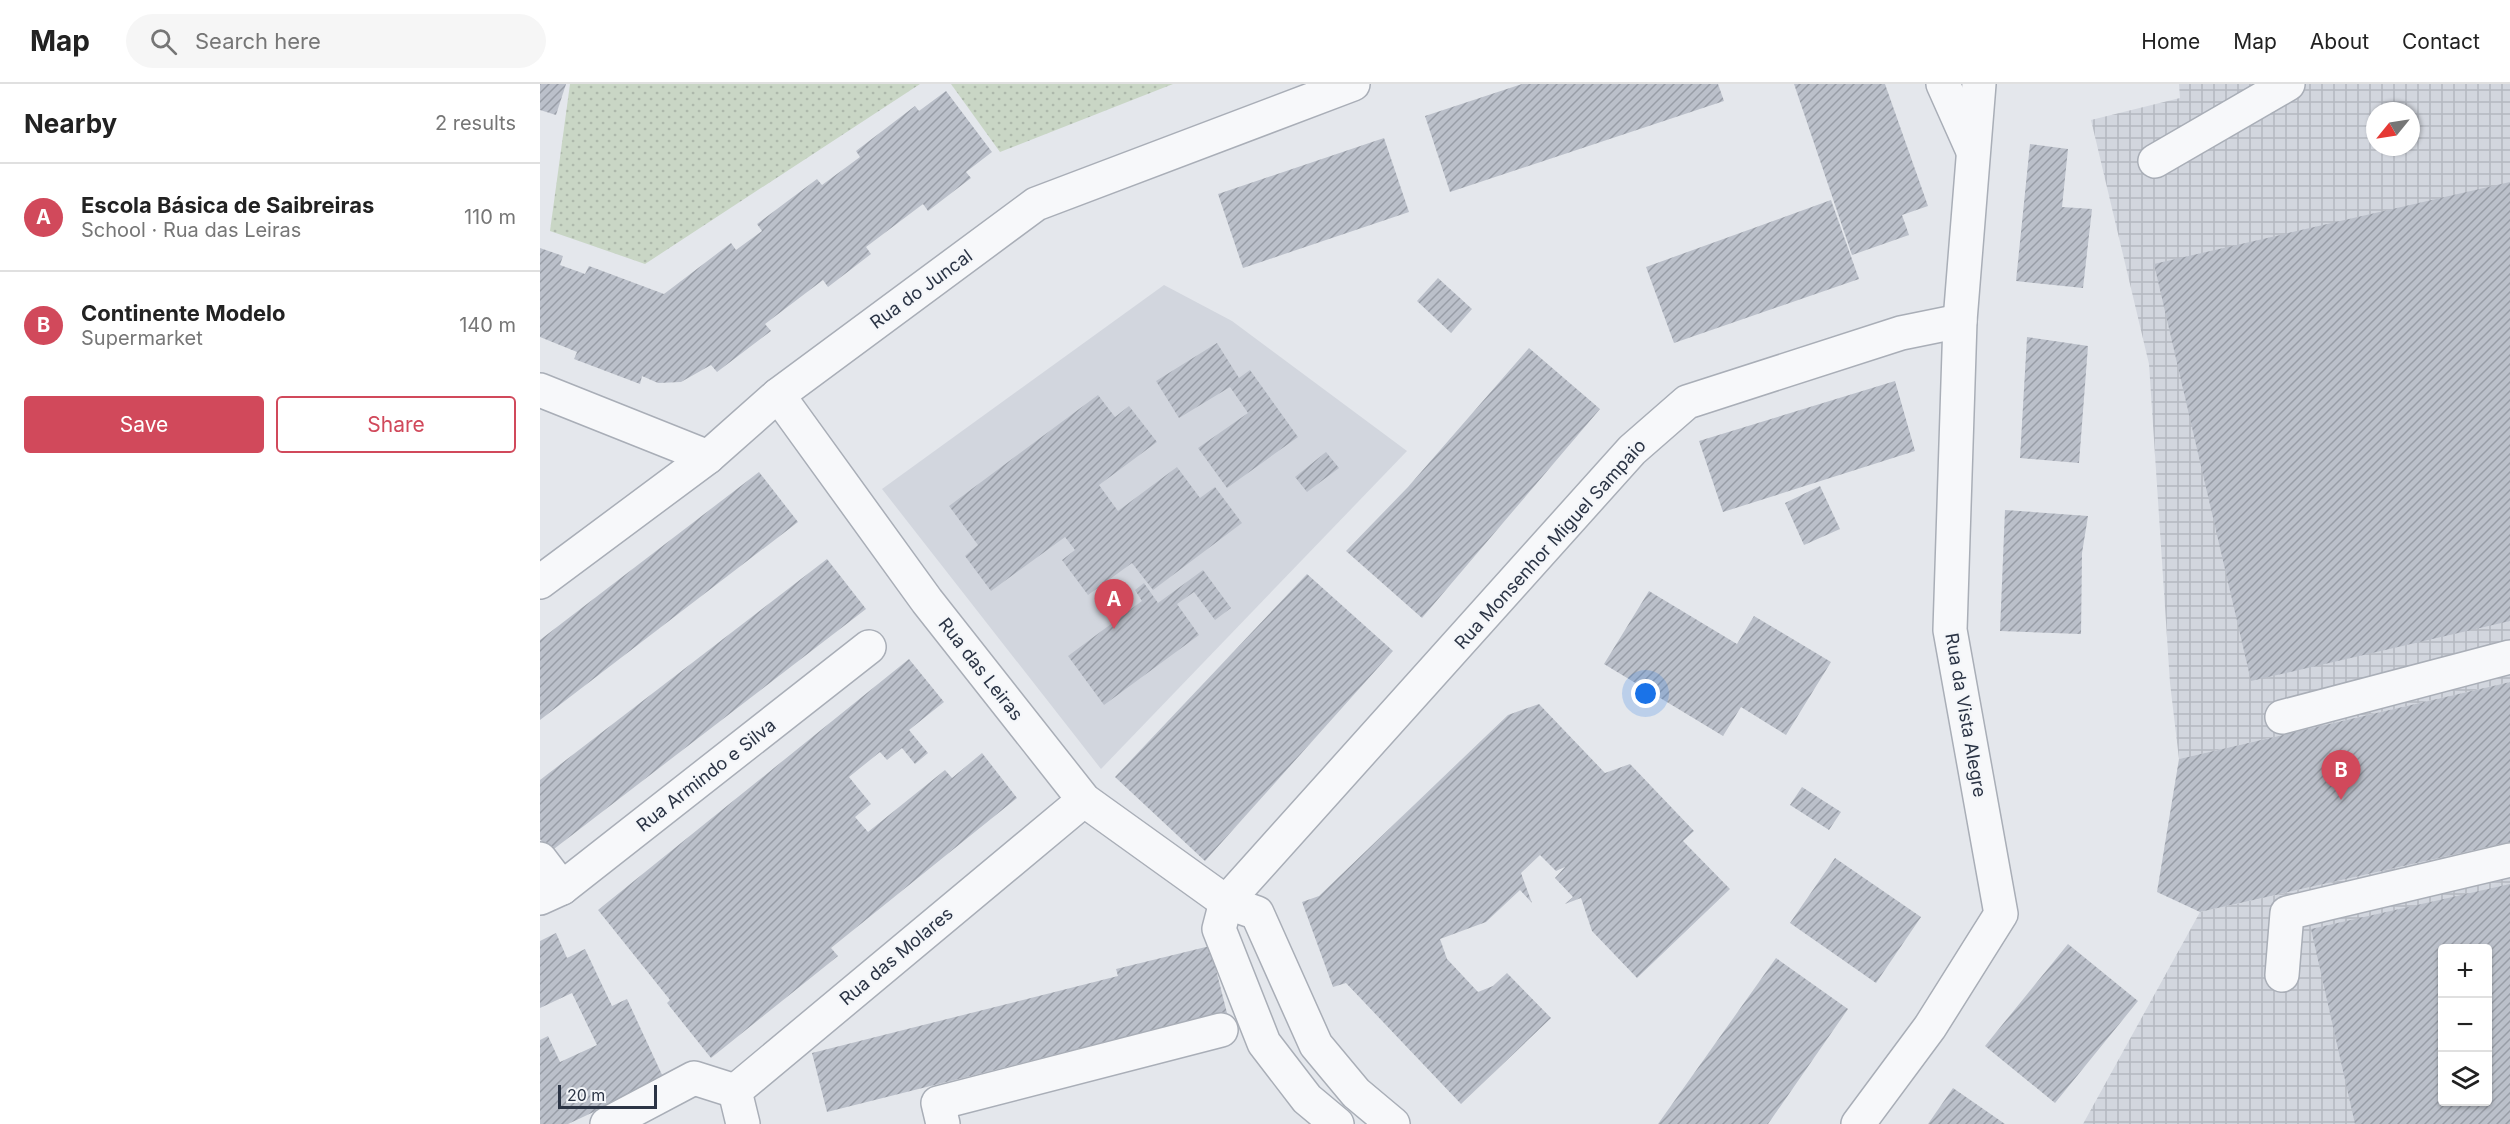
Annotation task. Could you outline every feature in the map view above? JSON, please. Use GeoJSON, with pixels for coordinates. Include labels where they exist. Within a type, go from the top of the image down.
{"type":"FeatureCollection","features":[{"type":"Feature","properties":{"kind":"street","name":"Rua do Juncal"},"geometry":{"type":"LineString","coordinates":[[540,582],[708,457],[778,395],[1036,204],[1353,84]]}},
{"type":"Feature","properties":{"kind":"street"},"geometry":{"type":"LineString","coordinates":[[1944,84],[1973,153]]}},
{"type":"Feature","properties":{"kind":"street","name":"Rua da Vista Alegre"},"geometry":{"type":"LineString","coordinates":[[1858,1124],[1930,1027],[2001,914],[1950,630],[1960,321],[1979,84]]}},
{"type":"Feature","properties":{"kind":"street"},"geometry":{"type":"LineString","coordinates":[[2155,161],[2288,84]]}},
{"type":"Feature","properties":{"kind":"street","name":"Rua Monsenhor Miguel Sampaio"},"geometry":{"type":"LineString","coordinates":[[1226,902],[1632,450],[1687,402],[1901,333],[1960,321]]}},
{"type":"Feature","properties":{"kind":"street"},"geometry":{"type":"LineString","coordinates":[[540,390],[708,457]]}},
{"type":"Feature","properties":{"kind":"street","name":"Rua das Leiras"},"geometry":{"type":"LineString","coordinates":[[778,395],[927,601],[1084,800],[1226,902],[1257,913],[1316,1045],[1356,1093],[1393,1124]]}},
{"type":"Feature","properties":{"kind":"street","name":"Rua Armindo e Silva"},"geometry":{"type":"LineString","coordinates":[[551,893],[868,647]]}},
{"type":"Feature","properties":{"kind":"street"},"geometry":{"type":"LineString","coordinates":[[2282,717],[2510,657]]}},
{"type":"Feature","properties":{"kind":"street","name":"Rua das Molares"},"geometry":{"type":"LineString","coordinates":[[735,1091],[1084,800]]}},
{"type":"Feature","properties":{"kind":"street"},"geometry":{"type":"LineString","coordinates":[[540,859],[551,893]]}},
{"type":"Feature","properties":{"kind":"street"},"geometry":{"type":"LineString","coordinates":[[2282,975],[2287,913],[2510,861]]}},
{"type":"Feature","properties":{"kind":"street"},"geometry":{"type":"LineString","coordinates":[[1226,902],[1219,929],[1264,1043],[1307,1099],[1337,1124]]}},
{"type":"Feature","properties":{"kind":"street"},"geometry":{"type":"LineString","coordinates":[[943,1124],[938,1103],[1221,1030]]}},
{"type":"Feature","properties":{"kind":"street"},"geometry":{"type":"LineString","coordinates":[[1283,1068],[1316,1045]]}},
{"type":"Feature","properties":{"kind":"street"},"geometry":{"type":"LineString","coordinates":[[607,1124],[694,1078],[735,1091],[743,1124]]}},
{"type":"Feature","properties":{"kind":"shaded area"},"geometry":{"type":"Polygon","coordinates":[[[2179,84],[2510,84],[2510,682],[2179,759],[2170,683],[2149,364],[2091,120],[2180,98],[2179,84]]]}},
{"type":"Feature","properties":{"kind":"shaded area"},"geometry":{"type":"Polygon","coordinates":[[[1164,285],[1232,321],[1407,451],[1101,769],[882,489],[1164,285]]]}},
{"type":"Feature","properties":{"kind":"shaded area"},"geometry":{"type":"Polygon","coordinates":[[[2510,842],[2510,1124],[2083,1124],[2200,912],[2510,842]]]}},
{"type":"Feature","properties":{"kind":"green space"},"geometry":{"type":"Polygon","coordinates":[[[570,84],[920,84],[645,264],[550,231],[570,84]]]}},
{"type":"Feature","properties":{"kind":"green space"},"geometry":{"type":"Polygon","coordinates":[[[951,84],[1173,84],[1000,152],[951,84]]]}},
{"type":"Feature","properties":{"kind":"building"},"geometry":{"type":"Polygon","coordinates":[[[540,84],[566,84],[556,115],[540,110],[540,84]]]}},
{"type":"Feature","properties":{"kind":"building"},"geometry":{"type":"Polygon","coordinates":[[[1522,84],[1718,84],[1724,101],[1450,192],[1425,116],[1522,84]]]}},
{"type":"Feature","properties":{"kind":"building"},"geometry":{"type":"Polygon","coordinates":[[[1794,84],[1885,84],[1928,206],[1902,215],[1909,235],[1852,255],[1794,84]]]}},
{"type":"Feature","properties":{"kind":"building"},"geometry":{"type":"Polygon","coordinates":[[[946,91],[992,152],[966,172],[971,178],[928,211],[923,204],[866,247],[871,254],[828,287],[823,280],[765,324],[771,331],[717,372],[711,365],[681,382],[658,383],[642,376],[640,384],[574,359],[577,352],[540,337],[540,248],[563,256],[560,265],[585,274],[589,266],[664,294],[731,243],[736,250],[762,231],[757,224],[817,179],[822,185],[860,157],[856,151],[915,106],[919,111],[946,91]]]}},
{"type":"Feature","properties":{"kind":"building"},"geometry":{"type":"Polygon","coordinates":[[[1384,138],[1409,212],[1243,268],[1218,194],[1384,138]]]}},
{"type":"Feature","properties":{"kind":"building"},"geometry":{"type":"Polygon","coordinates":[[[2030,144],[2068,149],[2062,207],[2092,209],[2083,288],[2016,281],[2030,144]]]}},
{"type":"Feature","properties":{"kind":"building"},"geometry":{"type":"Polygon","coordinates":[[[2510,182],[2510,621],[2251,681],[2154,264],[2510,182]]]}},
{"type":"Feature","properties":{"kind":"building"},"geometry":{"type":"Polygon","coordinates":[[[1831,200],[1859,279],[1674,343],[1646,267],[1831,200]]]}},
{"type":"Feature","properties":{"kind":"building"},"geometry":{"type":"Polygon","coordinates":[[[1438,278],[1472,309],[1451,333],[1417,301],[1438,278]]]}},
{"type":"Feature","properties":{"kind":"building"},"geometry":{"type":"Polygon","coordinates":[[[2027,337],[2088,346],[2079,463],[2020,458],[2027,337]]]}},
{"type":"Feature","properties":{"kind":"building"},"geometry":{"type":"Polygon","coordinates":[[[1217,343],[1239,378],[1250,370],[1298,437],[1227,488],[1198,448],[1248,413],[1230,387],[1179,418],[1156,381],[1217,343]]]}},
{"type":"Feature","properties":{"kind":"building"},"geometry":{"type":"Polygon","coordinates":[[[1529,348],[1600,409],[1422,618],[1346,551],[1408,487],[1529,348]]]}},
{"type":"Feature","properties":{"kind":"building"},"geometry":{"type":"Polygon","coordinates":[[[1895,381],[1915,451],[1723,512],[1699,441],[1895,381]]]}},
{"type":"Feature","properties":{"kind":"building"},"geometry":{"type":"Polygon","coordinates":[[[1098,395],[1115,417],[1129,406],[1157,442],[1099,485],[1118,511],[1177,467],[1200,498],[1215,487],[1242,523],[1153,590],[1132,563],[1088,595],[1062,560],[1075,550],[1065,537],[991,591],[965,556],[978,545],[949,506],[1098,395]]]}},
{"type":"Feature","properties":{"kind":"building"},"geometry":{"type":"Polygon","coordinates":[[[1326,452],[1339,468],[1307,492],[1295,477],[1326,452]]]}},
{"type":"Feature","properties":{"kind":"building"},"geometry":{"type":"Polygon","coordinates":[[[759,472],[798,522],[540,720],[540,640],[759,472]]]}},
{"type":"Feature","properties":{"kind":"building"},"geometry":{"type":"Polygon","coordinates":[[[1820,486],[1840,529],[1804,545],[1785,503],[1820,486]]]}},
{"type":"Feature","properties":{"kind":"building"},"geometry":{"type":"Polygon","coordinates":[[[2005,510],[2088,516],[2082,553],[2081,634],[2000,631],[2005,510]]]}},
{"type":"Feature","properties":{"kind":"building"},"geometry":{"type":"Polygon","coordinates":[[[827,559],[866,609],[550,852],[540,839],[540,780],[827,559]]]}},
{"type":"Feature","properties":{"kind":"building"},"geometry":{"type":"Polygon","coordinates":[[[1203,570],[1231,608],[1215,620],[1194,592],[1177,604],[1199,635],[1104,705],[1068,656],[1142,601],[1135,590],[1144,583],[1158,603],[1203,570]]]}},
{"type":"Feature","properties":{"kind":"building"},"geometry":{"type":"Polygon","coordinates":[[[1307,574],[1393,651],[1205,861],[1115,777],[1307,574]]]}},
{"type":"Feature","properties":{"kind":"building"},"geometry":{"type":"Polygon","coordinates":[[[1649,591],[1737,644],[1754,616],[1831,662],[1786,735],[1741,707],[1723,736],[1604,664],[1649,591]]]}},
{"type":"Feature","properties":{"kind":"building"},"geometry":{"type":"Polygon","coordinates":[[[909,659],[944,702],[909,730],[928,753],[915,764],[902,748],[887,760],[880,752],[849,777],[871,804],[855,817],[868,832],[945,770],[952,778],[982,753],[1017,798],[831,948],[838,956],[711,1058],[667,1003],[670,1000],[598,910],[909,659]]]}},
{"type":"Feature","properties":{"kind":"building"},"geometry":{"type":"Polygon","coordinates":[[[2510,682],[2510,842],[2200,912],[2157,892],[2179,759],[2510,682]]]}},
{"type":"Feature","properties":{"kind":"building"},"geometry":{"type":"Polygon","coordinates":[[[1539,704],[1605,773],[1630,764],[1694,831],[1683,841],[1730,889],[1637,978],[1592,931],[1581,898],[1565,904],[1573,897],[1555,878],[1565,867],[1556,871],[1540,855],[1521,873],[1532,903],[1520,890],[1486,922],[1440,939],[1447,959],[1478,992],[1493,986],[1507,973],[1551,1018],[1461,1104],[1346,983],[1333,987],[1302,902],[1319,896],[1508,715],[1539,704]]]}},
{"type":"Feature","properties":{"kind":"building"},"geometry":{"type":"Polygon","coordinates":[[[1802,787],[1841,812],[1829,830],[1790,805],[1802,787]]]}},
{"type":"Feature","properties":{"kind":"building"},"geometry":{"type":"Polygon","coordinates":[[[1835,858],[1921,917],[1876,983],[1790,923],[1835,858]]]}},
{"type":"Feature","properties":{"kind":"building"},"geometry":{"type":"Polygon","coordinates":[[[2510,884],[2510,1124],[2355,1124],[2311,929],[2510,884]]]}},
{"type":"Feature","properties":{"kind":"building"},"geometry":{"type":"Polygon","coordinates":[[[556,933],[567,958],[585,949],[612,1006],[627,999],[664,1079],[568,1124],[540,1124],[540,1040],[548,1036],[560,1062],[597,1045],[572,993],[540,1008],[540,941],[556,933]]]}},
{"type":"Feature","properties":{"kind":"building"},"geometry":{"type":"Polygon","coordinates":[[[2068,944],[2138,1001],[2055,1103],[1985,1046],[2068,944]]]}},
{"type":"Feature","properties":{"kind":"building"},"geometry":{"type":"Polygon","coordinates":[[[1210,946],[1228,1017],[1135,1041],[1133,1035],[827,1112],[812,1053],[1118,976],[1116,969],[1210,946]]]}},
{"type":"Feature","properties":{"kind":"building"},"geometry":{"type":"Polygon","coordinates":[[[1776,958],[1848,1009],[1768,1124],[1658,1124],[1776,958]]]}},
{"type":"Feature","properties":{"kind":"building"},"geometry":{"type":"Polygon","coordinates":[[[1953,1088],[2005,1124],[1928,1124],[1953,1088]]]}},
{"type":"Feature","properties":{"kind":"place","name":"Escola Básica de Saibreiras"},"geometry":{"type":"Point","coordinates":[1114,629]}},
{"type":"Feature","properties":{"kind":"place","name":"Continente Modelo"},"geometry":{"type":"Point","coordinates":[2341,800]}}]}
